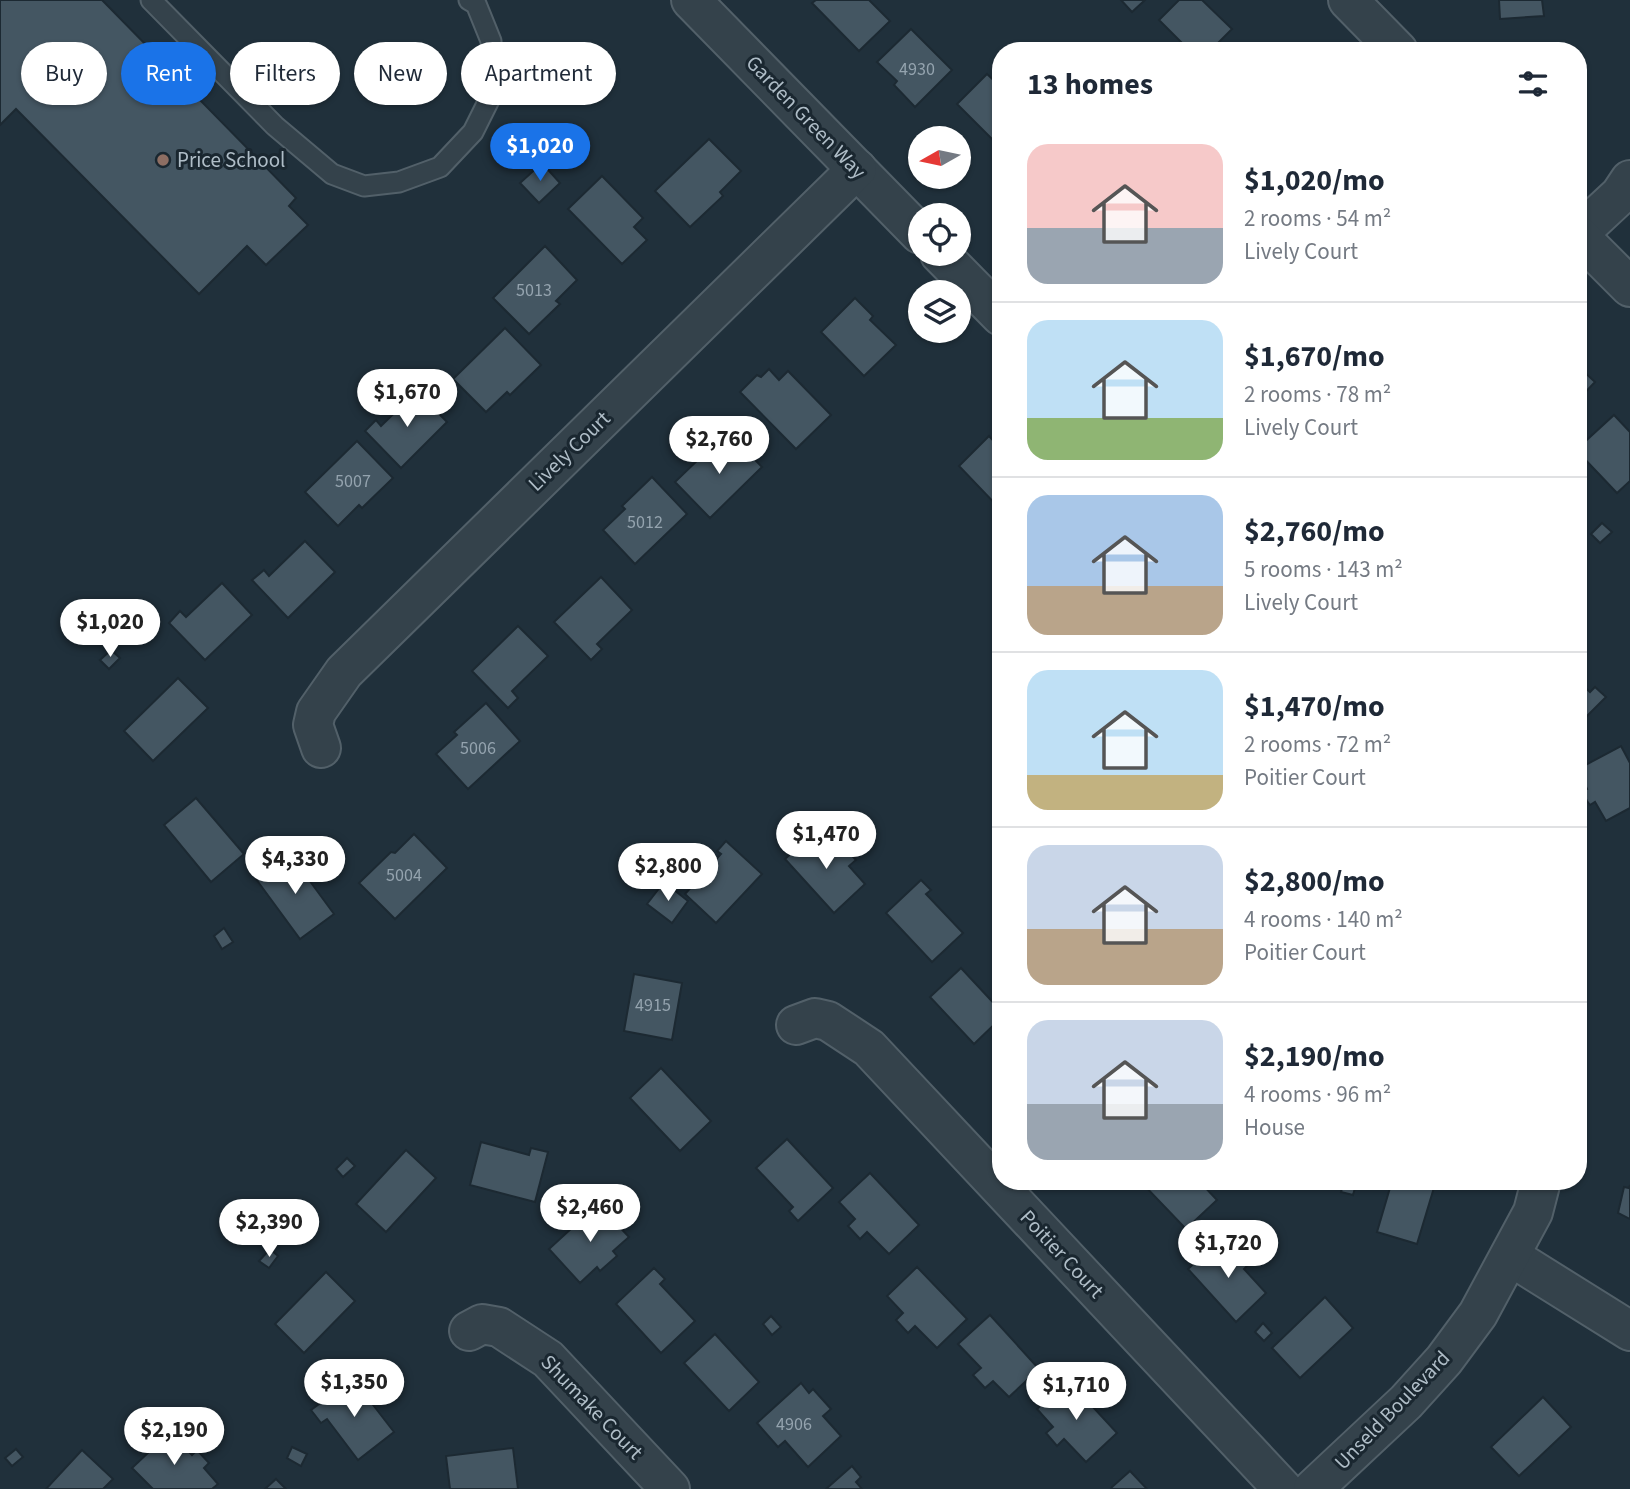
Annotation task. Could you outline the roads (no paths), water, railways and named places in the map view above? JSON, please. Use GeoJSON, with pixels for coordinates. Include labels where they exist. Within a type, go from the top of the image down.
{"type":"FeatureCollection","features":[{"type":"Feature","properties":{"kind":"street","name":"Garden Green Way"},"geometry":{"type":"LineString","coordinates":[[691,0],[908,222]]}},
{"type":"Feature","properties":{"kind":"street"},"geometry":{"type":"LineString","coordinates":[[1348,0],[1389,42]]}},
{"type":"Feature","properties":{"kind":"street","name":"Lively Court"},"geometry":{"type":"LineString","coordinates":[[321,748],[313,725],[317,712],[344,671],[857,169]]}},
{"type":"Feature","properties":{"kind":"street"},"geometry":{"type":"LineString","coordinates":[[1587,226],[1620,195],[1630,180]]}},
{"type":"Feature","properties":{"kind":"street"},"geometry":{"type":"LineString","coordinates":[[1587,243],[1630,287]]}},
{"type":"Feature","properties":{"kind":"street"},"geometry":{"type":"LineString","coordinates":[[952,266],[992,307]]}},
{"type":"Feature","properties":{"kind":"street","name":"Poitier Court"},"geometry":{"type":"LineString","coordinates":[[796,1025],[815,1018],[828,1021],[869,1048],[992,1179]]}},
{"type":"Feature","properties":{"kind":"street","name":"Poitier Court"},"geometry":{"type":"LineString","coordinates":[[1002,1190],[1283,1489]]}},
{"type":"Feature","properties":{"kind":"street"},"geometry":{"type":"LineString","coordinates":[[1539,1190],[1533,1212],[1510,1256],[1630,1331]]}},
{"type":"Feature","properties":{"kind":"street","name":"Unseld Boulevard"},"geometry":{"type":"LineString","coordinates":[[1313,1489],[1406,1402],[1444,1360],[1478,1314],[1510,1256]]}},
{"type":"Feature","properties":{"kind":"street","name":"Shumake Court"},"geometry":{"type":"LineString","coordinates":[[469,1331],[482,1324],[499,1327],[548,1359],[670,1489]]}},
{"type":"Feature","properties":{"kind":"lane"},"geometry":{"type":"LineString","coordinates":[[151,0],[275,126],[332,174],[364,186],[399,182],[440,167],[473,132],[493,92],[491,41],[476,4],[469,0]]}},
{"type":"Feature","properties":{"kind":"place","name":"Price School"},"geometry":{"type":"Point","coordinates":[163,160]}}]}
